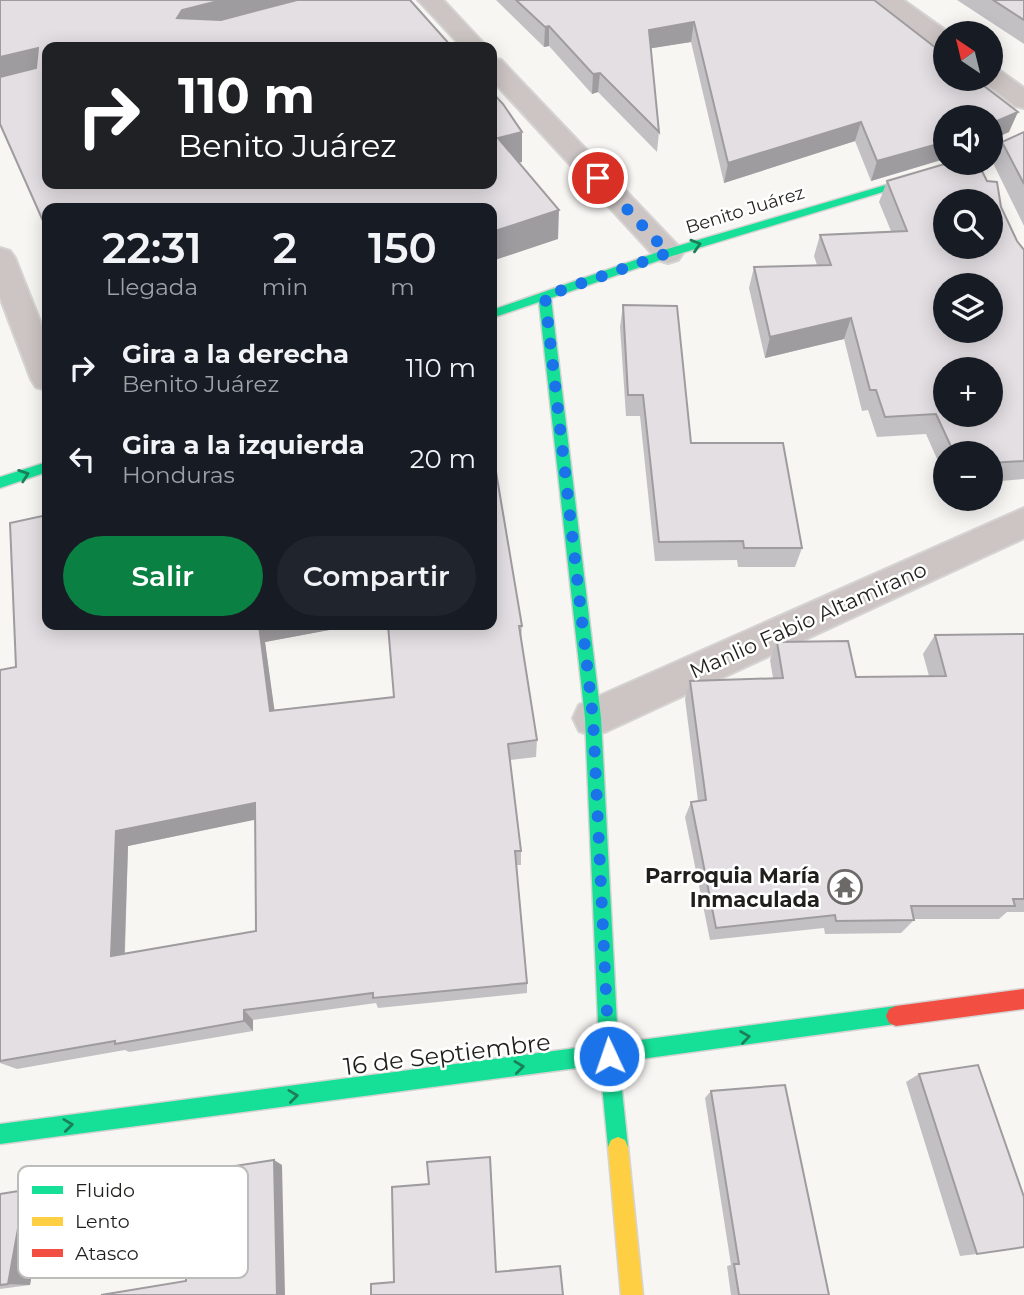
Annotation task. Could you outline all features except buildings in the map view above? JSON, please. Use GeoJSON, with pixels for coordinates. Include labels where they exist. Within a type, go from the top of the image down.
{"type":"FeatureCollection","features":[{"type":"Feature","properties":{"kind":"street"},"geometry":{"type":"LineString","coordinates":[[430,0],[470,42]]}},
{"type":"Feature","properties":{"kind":"street"},"geometry":{"type":"LineString","coordinates":[[888,0],[933,33]]}},
{"type":"Feature","properties":{"kind":"street"},"geometry":{"type":"LineString","coordinates":[[497,70],[668,253]]}},
{"type":"Feature","properties":{"kind":"street"},"geometry":{"type":"LineString","coordinates":[[1003,85],[1024,100]]}},
{"type":"Feature","properties":{"kind":"street","name":"Benito Juárez"},"geometry":{"type":"LineString","coordinates":[[497,312],[668,253],[964,175]]}},
{"type":"Feature","properties":{"kind":"street"},"geometry":{"type":"LineString","coordinates":[[0,258],[42,366]]}},
{"type":"Feature","properties":{"kind":"street"},"geometry":{"type":"LineString","coordinates":[[545,296],[593,718],[609,1056],[632,1295]]}},
{"type":"Feature","properties":{"kind":"street"},"geometry":{"type":"LineString","coordinates":[[0,483],[42,469]]}},
{"type":"Feature","properties":{"kind":"street","name":"Manlio Fabio Altamirano"},"geometry":{"type":"LineString","coordinates":[[593,718],[1024,522]]}},
{"type":"Feature","properties":{"kind":"street","name":"16 de Septiembre"},"geometry":{"type":"LineString","coordinates":[[0,1134],[609,1056],[1024,999]]}},
{"type":"Feature","properties":{"kind":"traffic: fast"},"geometry":{"type":"LineString","coordinates":[[497,312],[668,253],[933,175]]}},
{"type":"Feature","properties":{"kind":"traffic: fast"},"geometry":{"type":"LineString","coordinates":[[545,296],[593,718],[609,1056],[618,1147]]}},
{"type":"Feature","properties":{"kind":"traffic: fast"},"geometry":{"type":"LineString","coordinates":[[0,483],[42,469]]}},
{"type":"Feature","properties":{"kind":"traffic: fast"},"geometry":{"type":"LineString","coordinates":[[0,1134],[896,1016]]}},
{"type":"Feature","properties":{"kind":"traffic: slow"},"geometry":{"type":"LineString","coordinates":[[618,1147],[632,1295]]}},
{"type":"Feature","properties":{"kind":"traffic: jam"},"geometry":{"type":"LineString","coordinates":[[896,1016],[1024,999]]}},
{"type":"Feature","properties":{"kind":"place","name":"Parroquia María Inmaculada"},"geometry":{"type":"Point","coordinates":[845,887]}},
{"type":"Feature","properties":{"kind":"route"},"geometry":{"type":"LineString","coordinates":[[598,178],[668,253],[545,296],[593,718],[609,1056]]}}]}
